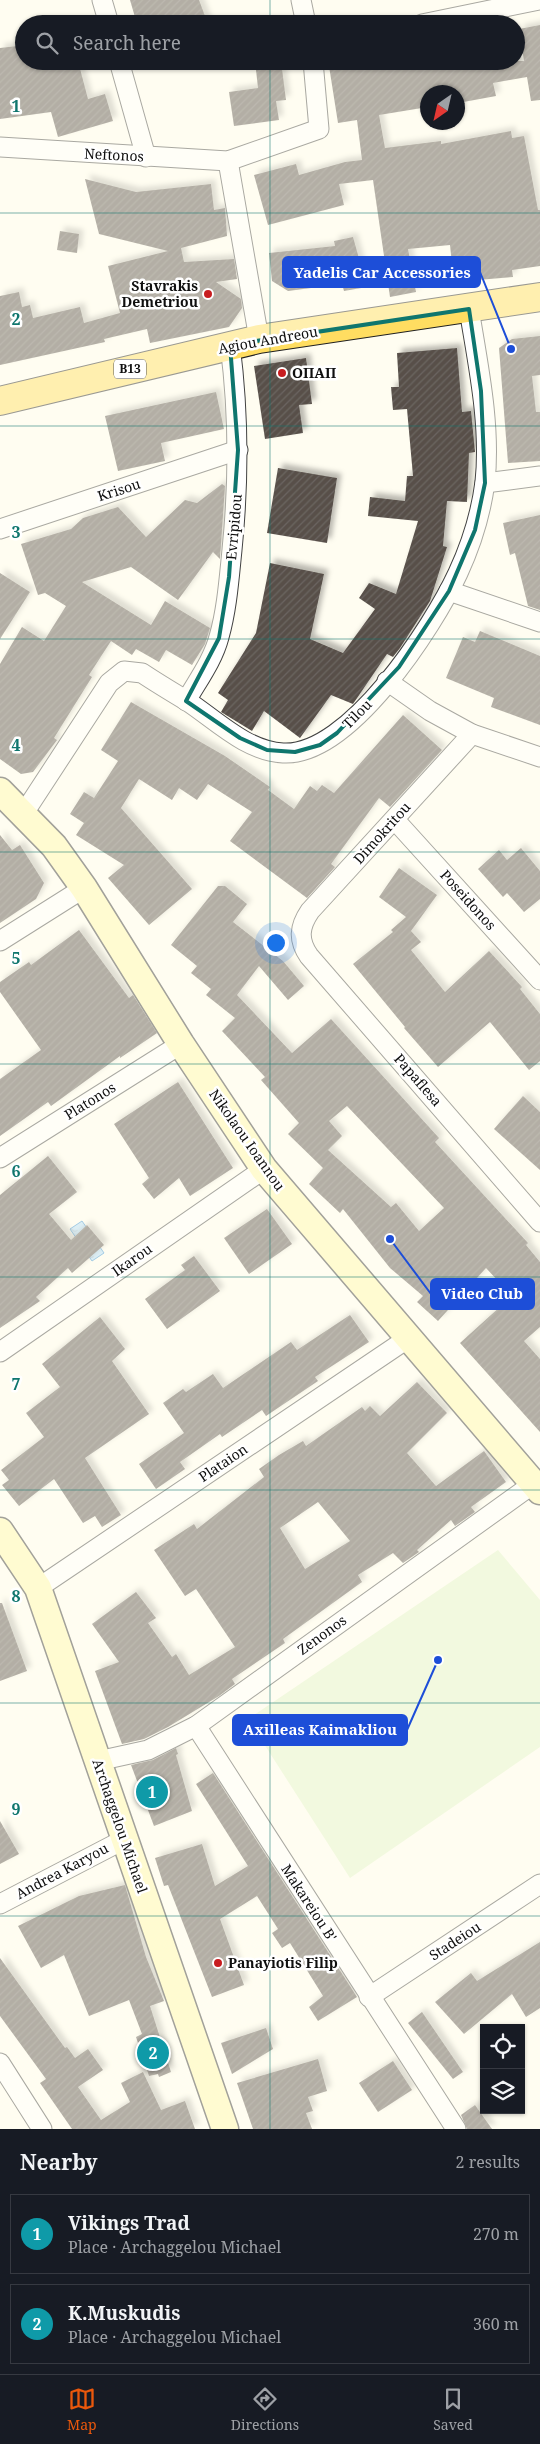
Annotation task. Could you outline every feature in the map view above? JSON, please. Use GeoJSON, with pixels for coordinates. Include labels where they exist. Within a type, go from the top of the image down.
{"type":"FeatureCollection","features":[{"type":"Feature","properties":{"kind":"main road","name":"Agiou Andreou"},"geometry":{"type":"LineString","coordinates":[[0,401],[259,339],[540,297]]}},
{"type":"Feature","properties":{"kind":"street"},"geometry":{"type":"LineString","coordinates":[[102,0],[106,15]]}},
{"type":"Feature","properties":{"kind":"street"},"geometry":{"type":"LineString","coordinates":[[301,0],[304,15]]}},
{"type":"Feature","properties":{"kind":"street"},"geometry":{"type":"LineString","coordinates":[[466,15],[539,0]]}},
{"type":"Feature","properties":{"kind":"street"},"geometry":{"type":"LineString","coordinates":[[122,70],[146,157]]}},
{"type":"Feature","properties":{"kind":"street","name":"Neftonos"},"geometry":{"type":"LineString","coordinates":[[0,147],[228,161],[318,129],[314,70]]}},
{"type":"Feature","properties":{"kind":"street"},"geometry":{"type":"LineString","coordinates":[[228,161],[259,339]]}},
{"type":"Feature","properties":{"kind":"street","name":"Tilou"},"geometry":{"type":"LineString","coordinates":[[24,813],[116,676],[124,671],[142,673],[240,738],[254,745],[282,753],[295,752],[320,745],[355,718],[387,681],[418,640],[449,591],[475,530],[485,483],[486,461],[483,409],[469,309]]}},
{"type":"Feature","properties":{"kind":"street","name":"Evripidou"},"geometry":{"type":"LineString","coordinates":[[186,701],[212,656],[223,619],[238,492],[235,381],[230,345]]}},
{"type":"Feature","properties":{"kind":"street","name":"Krisou"},"geometry":{"type":"LineString","coordinates":[[0,529],[238,450]]}},
{"type":"Feature","properties":{"kind":"street"},"geometry":{"type":"LineString","coordinates":[[485,483],[540,476]]}},
{"type":"Feature","properties":{"kind":"street"},"geometry":{"type":"LineString","coordinates":[[449,591],[540,622]]}},
{"type":"Feature","properties":{"kind":"street"},"geometry":{"type":"LineString","coordinates":[[387,681],[430,710],[472,734],[540,757]]}},
{"type":"Feature","properties":{"kind":"street","name":"Dimokritou"},"geometry":{"type":"LineString","coordinates":[[300,936],[301,928],[310,912],[472,734]]}},
{"type":"Feature","properties":{"kind":"street","name":"Nikolaou Ioannou"},"geometry":{"type":"LineString","coordinates":[[0,791],[24,813],[54,846],[84,888],[181,1044],[264,1169],[407,1339],[537,1488]]}},
{"type":"Feature","properties":{"kind":"street","name":"Poseidonos"},"geometry":{"type":"LineString","coordinates":[[395,820],[540,980]]}},
{"type":"Feature","properties":{"kind":"street"},"geometry":{"type":"LineString","coordinates":[[0,941],[84,888]]}},
{"type":"Feature","properties":{"kind":"street","name":"Papaflesa"},"geometry":{"type":"LineString","coordinates":[[300,936],[309,956],[540,1222]]}},
{"type":"Feature","properties":{"kind":"street","name":"Platonos"},"geometry":{"type":"LineString","coordinates":[[0,1158],[181,1044]]}},
{"type":"Feature","properties":{"kind":"street","name":"Ikarou"},"geometry":{"type":"LineString","coordinates":[[0,1352],[264,1169]]}},
{"type":"Feature","properties":{"kind":"street","name":"Plataion"},"geometry":{"type":"LineString","coordinates":[[38,1588],[407,1339]]}},
{"type":"Feature","properties":{"kind":"street","name":"Zenonos"},"geometry":{"type":"LineString","coordinates":[[98,1761],[148,1750],[196,1726],[537,1488]]}},
{"type":"Feature","properties":{"kind":"street","name":"Archaggelou Michael"},"geometry":{"type":"LineString","coordinates":[[0,1531],[38,1588],[225,2129]]}},
{"type":"Feature","properties":{"kind":"street","name":"Makareiou B'"},"geometry":{"type":"LineString","coordinates":[[196,1726],[369,1997],[456,2129]]}},
{"type":"Feature","properties":{"kind":"street","name":"Andrea Karyou"},"geometry":{"type":"LineString","coordinates":[[0,1904],[125,1839]]}},
{"type":"Feature","properties":{"kind":"street","name":"Stadeiou"},"geometry":{"type":"LineString","coordinates":[[369,1997],[540,1884]]}},
{"type":"Feature","properties":{"kind":"street"},"geometry":{"type":"LineString","coordinates":[[0,2063],[42,2129]]}},
{"type":"Feature","properties":{"kind":"highlighted area"},"geometry":{"type":"Polygon","coordinates":[[[469,309],[481,391],[485,483],[475,530],[449,591],[399,667],[337,733],[320,745],[295,752],[267,750],[240,738],[186,701],[219,638],[229,577],[238,450],[230,345],[469,309]]]}},
{"type":"Feature","properties":{"kind":"green space"},"geometry":{"type":"Polygon","coordinates":[[[498,1550],[540,1600],[540,1747],[350,1878],[248,1719],[498,1550]]]}},
{"type":"Feature","properties":{"kind":"water"},"geometry":{"type":"Polygon","coordinates":[[[82,1221],[104,1253],[92,1261],[70,1229],[82,1221]]]}},
{"type":"Feature","properties":{"kind":"building"},"geometry":{"type":"Polygon","coordinates":[[[130,0],[199,0],[205,15],[134,15],[130,0]]]}},
{"type":"Feature","properties":{"kind":"building"},"geometry":{"type":"Polygon","coordinates":[[[540,25],[540,100],[531,101],[527,77],[493,83],[496,96],[465,102],[465,85],[420,85],[420,108],[379,115],[385,148],[441,141],[441,144],[511,131],[512,138],[524,136],[538,210],[540,210],[540,266],[512,270],[513,277],[454,282],[450,245],[408,249],[416,292],[390,297],[373,180],[339,184],[344,205],[268,225],[254,175],[296,164],[299,175],[345,162],[362,160],[357,120],[338,123],[330,70],[525,70],[525,28],[540,25]]]}},
{"type":"Feature","properties":{"kind":"building"},"geometry":{"type":"Polygon","coordinates":[[[15,46],[15,70],[80,70],[88,99],[105,94],[113,121],[58,137],[51,112],[0,119],[0,48],[15,46]]]}},
{"type":"Feature","properties":{"kind":"building"},"geometry":{"type":"Polygon","coordinates":[[[256,70],[282,70],[286,100],[276,101],[279,120],[234,126],[229,92],[258,88],[256,70]]]}},
{"type":"Feature","properties":{"kind":"building"},"geometry":{"type":"Polygon","coordinates":[[[85,179],[136,192],[211,184],[214,210],[225,208],[227,236],[181,248],[184,262],[234,259],[237,279],[216,282],[241,299],[242,308],[229,327],[150,343],[147,329],[104,339],[105,342],[0,365],[0,296],[19,292],[22,307],[30,305],[33,318],[80,307],[84,323],[120,313],[108,266],[168,251],[99,234],[85,179]]]}},
{"type":"Feature","properties":{"kind":"building"},"geometry":{"type":"Polygon","coordinates":[[[60,231],[79,234],[77,253],[57,250],[60,231]]]}},
{"type":"Feature","properties":{"kind":"building"},"geometry":{"type":"Polygon","coordinates":[[[353,237],[367,287],[344,291],[342,284],[288,291],[272,281],[269,253],[335,246],[334,241],[353,237]]]}},
{"type":"Feature","properties":{"kind":"building"},"geometry":{"type":"Polygon","coordinates":[[[540,336],[540,375],[532,376],[536,412],[540,412],[540,461],[508,463],[499,348],[512,339],[540,336]]]}},
{"type":"Feature","properties":{"kind":"building"},"geometry":{"type":"Polygon","coordinates":[[[457,348],[462,412],[471,411],[475,452],[469,453],[467,502],[447,501],[443,546],[447,547],[430,601],[400,648],[393,657],[387,654],[353,704],[331,695],[300,738],[264,711],[252,731],[221,712],[228,700],[218,693],[256,633],[270,563],[324,574],[310,639],[343,653],[375,609],[359,598],[369,583],[396,594],[418,521],[368,516],[370,497],[405,501],[407,476],[413,476],[407,409],[393,410],[391,387],[399,387],[397,353],[457,348]]]}},
{"type":"Feature","properties":{"kind":"building"},"geometry":{"type":"Polygon","coordinates":[[[306,358],[312,404],[299,405],[303,433],[265,439],[254,366],[306,358]]]}},
{"type":"Feature","properties":{"kind":"building"},"geometry":{"type":"Polygon","coordinates":[[[216,392],[224,429],[161,443],[165,461],[118,471],[105,416],[216,392]]]}},
{"type":"Feature","properties":{"kind":"building"},"geometry":{"type":"Polygon","coordinates":[[[278,468],[337,478],[327,543],[267,533],[278,468]]]}},
{"type":"Feature","properties":{"kind":"building"},"geometry":{"type":"Polygon","coordinates":[[[222,484],[225,486],[220,559],[213,552],[178,600],[131,567],[82,582],[151,625],[165,601],[210,628],[205,644],[192,665],[166,650],[159,662],[136,649],[132,655],[111,641],[89,675],[92,677],[54,738],[57,740],[33,772],[21,774],[0,759],[0,664],[22,627],[44,641],[66,606],[45,593],[38,595],[21,544],[71,529],[83,518],[118,507],[146,537],[185,500],[197,503],[222,484]]]}},
{"type":"Feature","properties":{"kind":"building"},"geometry":{"type":"Polygon","coordinates":[[[540,515],[540,610],[528,606],[515,553],[510,555],[503,523],[540,515]]]}},
{"type":"Feature","properties":{"kind":"building"},"geometry":{"type":"Polygon","coordinates":[[[0,573],[30,592],[0,639],[0,573]]]}},
{"type":"Feature","properties":{"kind":"building"},"geometry":{"type":"Polygon","coordinates":[[[480,631],[540,656],[540,725],[491,707],[494,698],[446,678],[463,637],[475,642],[480,631]]]}},
{"type":"Feature","properties":{"kind":"building"},"geometry":{"type":"Polygon","coordinates":[[[131,702],[225,756],[270,787],[268,790],[294,809],[310,786],[317,791],[322,785],[334,793],[403,715],[442,750],[390,807],[379,798],[331,864],[335,867],[307,898],[230,841],[252,812],[208,784],[197,800],[179,788],[172,800],[139,779],[121,808],[192,889],[149,925],[108,878],[124,865],[76,835],[84,823],[70,814],[84,792],[94,798],[118,761],[101,750],[131,702]]]}},
{"type":"Feature","properties":{"kind":"building"},"geometry":{"type":"Polygon","coordinates":[[[0,835],[12,850],[20,845],[44,883],[36,899],[0,923],[0,835]]]}},
{"type":"Feature","properties":{"kind":"building"},"geometry":{"type":"Polygon","coordinates":[[[521,848],[540,871],[540,899],[524,912],[507,893],[503,897],[478,869],[499,850],[507,860],[521,848]]]}},
{"type":"Feature","properties":{"kind":"building"},"geometry":{"type":"Polygon","coordinates":[[[399,868],[437,895],[411,931],[421,942],[411,950],[445,992],[489,951],[522,987],[520,989],[540,1014],[540,1061],[529,1070],[490,1022],[438,1067],[353,964],[393,932],[391,930],[406,917],[379,897],[399,868]]]}},
{"type":"Feature","properties":{"kind":"building"},"geometry":{"type":"Polygon","coordinates":[[[218,886],[225,886],[247,904],[233,922],[283,961],[304,986],[288,1000],[259,966],[237,995],[292,1053],[331,1019],[439,1138],[435,1142],[528,1243],[526,1245],[540,1262],[540,1327],[524,1341],[540,1359],[540,1432],[460,1343],[512,1296],[486,1268],[438,1321],[417,1302],[423,1296],[390,1268],[343,1209],[340,1213],[309,1184],[323,1168],[288,1134],[299,1123],[261,1080],[265,1077],[222,1031],[235,1018],[206,995],[211,989],[191,973],[197,966],[171,945],[218,886]],[[347,1106],[329,1121],[342,1136],[328,1150],[391,1207],[396,1203],[419,1231],[444,1208],[347,1106]]]}},
{"type":"Feature","properties":{"kind":"building"},"geometry":{"type":"Polygon","coordinates":[[[79,930],[129,998],[133,995],[157,1033],[120,1058],[120,1056],[51,1106],[48,1102],[0,1136],[0,1079],[41,1050],[0,992],[0,982],[29,962],[31,965],[79,930]]]}},
{"type":"Feature","properties":{"kind":"building"},"geometry":{"type":"Polygon","coordinates":[[[178,1082],[233,1168],[190,1196],[179,1178],[154,1199],[142,1184],[149,1178],[114,1124],[178,1082]]]}},
{"type":"Feature","properties":{"kind":"building"},"geometry":{"type":"Polygon","coordinates":[[[523,1096],[540,1112],[540,1170],[494,1129],[523,1096]]]}},
{"type":"Feature","properties":{"kind":"building"},"geometry":{"type":"Polygon","coordinates":[[[48,1156],[77,1192],[49,1214],[71,1240],[87,1225],[104,1245],[72,1273],[68,1268],[36,1297],[40,1301],[0,1328],[0,1195],[48,1156]]]}},
{"type":"Feature","properties":{"kind":"building"},"geometry":{"type":"Polygon","coordinates":[[[267,1209],[292,1244],[249,1274],[224,1238],[267,1209]]]}},
{"type":"Feature","properties":{"kind":"building"},"geometry":{"type":"Polygon","coordinates":[[[194,1256],[220,1291],[167,1329],[145,1299],[185,1270],[181,1265],[194,1256]]]}},
{"type":"Feature","properties":{"kind":"building"},"geometry":{"type":"Polygon","coordinates":[[[350,1315],[369,1342],[315,1377],[318,1381],[266,1416],[262,1410],[222,1437],[220,1434],[180,1462],[185,1469],[156,1489],[139,1464],[184,1433],[163,1403],[183,1389],[186,1392],[213,1374],[223,1388],[291,1342],[297,1350],[350,1315]]]}},
{"type":"Feature","properties":{"kind":"building"},"geometry":{"type":"Polygon","coordinates":[[[100,1317],[125,1349],[112,1361],[149,1414],[85,1458],[121,1515],[102,1527],[95,1516],[83,1523],[54,1479],[19,1506],[2,1485],[9,1480],[1,1470],[44,1437],[26,1413],[60,1387],[42,1364],[100,1317]]]}},
{"type":"Feature","properties":{"kind":"building"},"geometry":{"type":"Polygon","coordinates":[[[417,1382],[447,1413],[407,1453],[436,1486],[484,1451],[506,1482],[471,1507],[475,1512],[455,1526],[451,1520],[417,1550],[419,1552],[403,1563],[393,1553],[358,1575],[362,1582],[283,1639],[285,1643],[232,1679],[235,1684],[219,1696],[168,1727],[144,1739],[122,1744],[95,1671],[119,1662],[92,1624],[136,1592],[156,1618],[148,1623],[172,1657],[176,1654],[189,1675],[235,1647],[196,1589],[185,1596],[154,1550],[194,1524],[197,1529],[264,1477],[259,1469],[279,1455],[303,1441],[306,1446],[362,1407],[365,1411],[370,1406],[380,1416],[417,1382]],[[318,1502],[280,1528],[305,1569],[350,1541],[318,1502]]]}},
{"type":"Feature","properties":{"kind":"building"},"geometry":{"type":"Polygon","coordinates":[[[0,1603],[2,1603],[27,1671],[0,1681],[0,1603]]]}},
{"type":"Feature","properties":{"kind":"building"},"geometry":{"type":"Polygon","coordinates":[[[176,1748],[178,1754],[176,1755],[192,1811],[154,1826],[131,1765],[153,1760],[176,1748]]]}},
{"type":"Feature","properties":{"kind":"building"},"geometry":{"type":"Polygon","coordinates":[[[213,1773],[357,1997],[318,2021],[309,2007],[323,1996],[290,1943],[282,1948],[272,1933],[278,1929],[257,1896],[220,1919],[244,1985],[212,1997],[168,1885],[164,1886],[155,1858],[202,1844],[215,1886],[248,1866],[196,1784],[213,1773]]]}},
{"type":"Feature","properties":{"kind":"building"},"geometry":{"type":"Polygon","coordinates":[[[0,1821],[19,1854],[0,1864],[0,1821]]]}},
{"type":"Feature","properties":{"kind":"building"},"geometry":{"type":"Polygon","coordinates":[[[125,1885],[146,1957],[164,2001],[150,2006],[171,2072],[159,2077],[158,2074],[149,2076],[136,2037],[142,2034],[129,2000],[89,2016],[64,1955],[41,1968],[18,1926],[79,1896],[125,1885]]]}},
{"type":"Feature","properties":{"kind":"building"},"geometry":{"type":"Polygon","coordinates":[[[540,1942],[540,2008],[526,2017],[512,1994],[464,2034],[435,2002],[471,1973],[477,1981],[540,1942]]]}},
{"type":"Feature","properties":{"kind":"building"},"geometry":{"type":"Polygon","coordinates":[[[0,1958],[65,2048],[67,2047],[75,2058],[88,2049],[103,2070],[78,2087],[101,2120],[130,2102],[121,2083],[143,2072],[161,2110],[185,2101],[195,2129],[72,2129],[40,2083],[46,2079],[0,2016],[0,1958]]]}},
{"type":"Feature","properties":{"kind":"building"},"geometry":{"type":"Polygon","coordinates":[[[422,2012],[463,2072],[453,2079],[408,2023],[422,2012]]]}},
{"type":"Feature","properties":{"kind":"building"},"geometry":{"type":"Polygon","coordinates":[[[266,2028],[273,2049],[232,2074],[221,2043],[266,2028]]]}},
{"type":"Feature","properties":{"kind":"building"},"geometry":{"type":"Polygon","coordinates":[[[318,2059],[327,2091],[308,2097],[313,2111],[306,2113],[312,2129],[253,2129],[237,2083],[318,2059]]]}},
{"type":"Feature","properties":{"kind":"building"},"geometry":{"type":"Polygon","coordinates":[[[393,2061],[412,2090],[378,2112],[359,2083],[393,2061]]]}},
{"type":"Feature","properties":{"kind":"building"},"geometry":{"type":"Polygon","coordinates":[[[475,2105],[492,2129],[467,2129],[461,2115],[475,2105]]]}},
{"type":"Feature","properties":{"kind":"place","name":"Stavrakis Demetriou"},"geometry":{"type":"Point","coordinates":[208,294]}},
{"type":"Feature","properties":{"kind":"place","name":"Yadelis Car Accessories"},"geometry":{"type":"Point","coordinates":[511,349]}},
{"type":"Feature","properties":{"kind":"place","name":"ΟΠΑΠ"},"geometry":{"type":"Point","coordinates":[282,373]}},
{"type":"Feature","properties":{"kind":"place","name":"Video Club"},"geometry":{"type":"Point","coordinates":[390,1239]}},
{"type":"Feature","properties":{"kind":"place","name":"Axilleas Kaimakliou"},"geometry":{"type":"Point","coordinates":[438,1660]}},
{"type":"Feature","properties":{"kind":"place","name":"Vikings Trad"},"geometry":{"type":"Point","coordinates":[152,1792]}},
{"type":"Feature","properties":{"kind":"place","name":"Panayiotis Filip"},"geometry":{"type":"Point","coordinates":[218,1963]}},
{"type":"Feature","properties":{"kind":"place","name":"K.Muskudis"},"geometry":{"type":"Point","coordinates":[153,2053]}}]}
